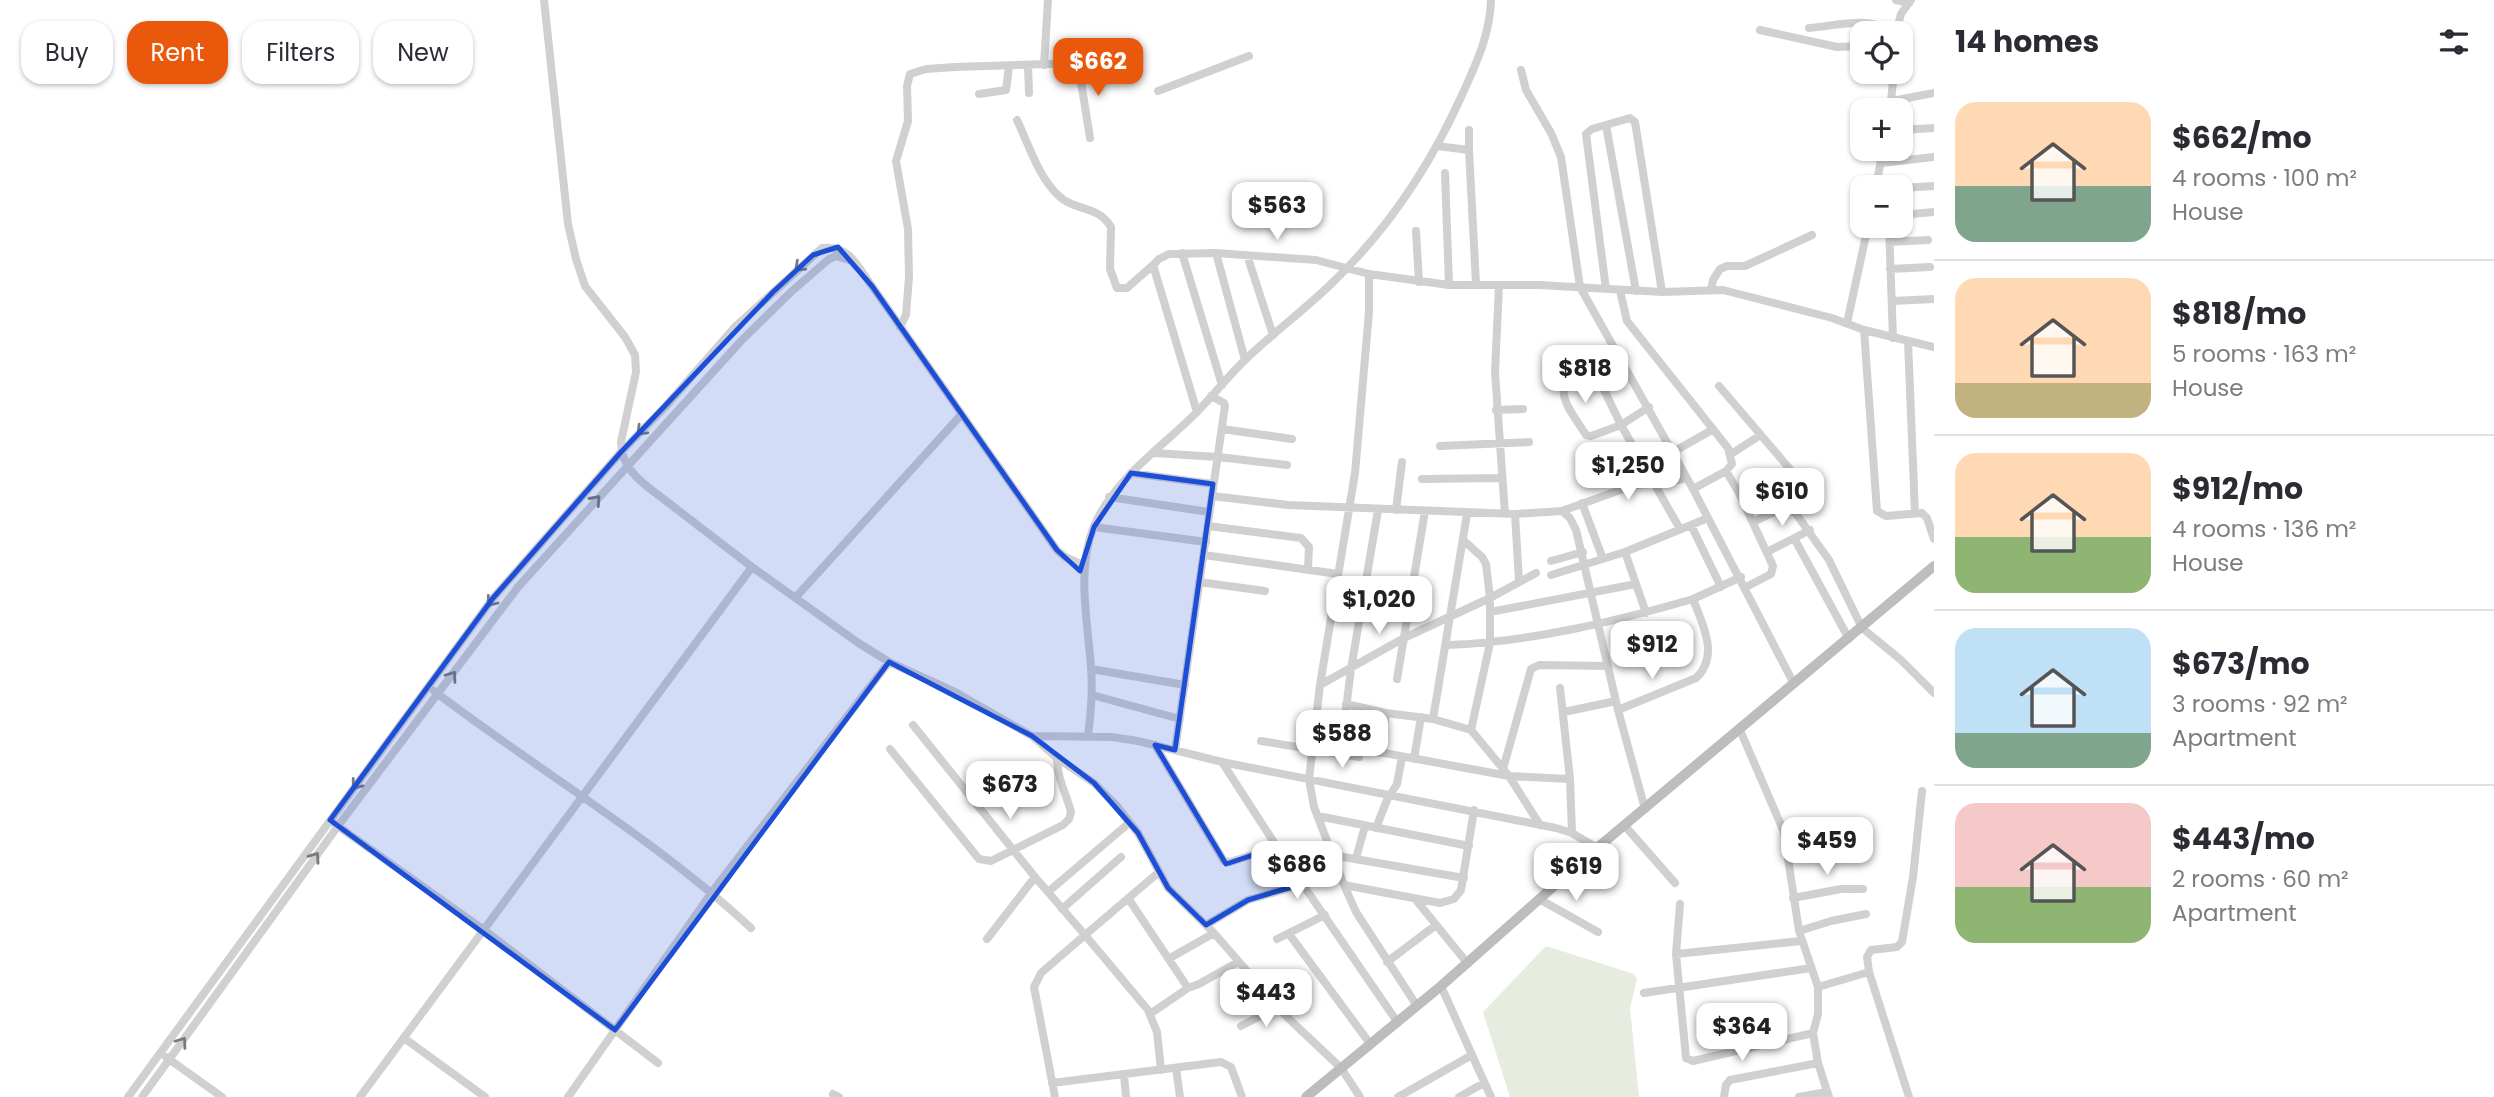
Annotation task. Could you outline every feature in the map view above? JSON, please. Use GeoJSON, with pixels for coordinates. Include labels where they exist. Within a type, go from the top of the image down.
{"type":"FeatureCollection","features":[{"type":"Feature","properties":{"kind":"main road"},"geometry":{"type":"LineString","coordinates":[[1306,1097],[1468,964],[1597,848],[1934,566]]}},
{"type":"Feature","properties":{"kind":"street"},"geometry":{"type":"LineString","coordinates":[[544,0],[568,224],[576,259],[591,296],[632,347],[636,362],[622,431],[621,452],[627,466],[642,482],[752,567],[857,642],[888,662],[964,697],[1032,736],[1105,793],[1144,843],[1168,888],[1214,933],[1278,1007],[1341,1068],[1360,1097]]}},
{"type":"Feature","properties":{"kind":"street"},"geometry":{"type":"LineString","coordinates":[[1044,65],[1048,0]]}},
{"type":"Feature","properties":{"kind":"street"},"geometry":{"type":"LineString","coordinates":[[1088,736],[1092,695],[1086,552],[1094,527],[1109,497],[1130,473],[1197,412],[1245,360],[1348,267],[1377,235],[1422,174],[1451,120],[1482,51],[1491,0]]}},
{"type":"Feature","properties":{"kind":"street"},"geometry":{"type":"LineString","coordinates":[[1896,0],[1910,2],[1899,21]]}},
{"type":"Feature","properties":{"kind":"street"},"geometry":{"type":"LineString","coordinates":[[1809,28],[1850,23]]}},
{"type":"Feature","properties":{"kind":"street"},"geometry":{"type":"LineString","coordinates":[[1760,30],[1837,47],[1850,46]]}},
{"type":"Feature","properties":{"kind":"street"},"geometry":{"type":"LineString","coordinates":[[1158,91],[1249,56]]}},
{"type":"Feature","properties":{"kind":"street"},"geometry":{"type":"LineString","coordinates":[[900,327],[909,302],[908,229],[896,161],[908,121],[908,78],[915,71],[926,69],[1105,62]]}},
{"type":"Feature","properties":{"kind":"street"},"geometry":{"type":"LineString","coordinates":[[1077,63],[1090,138]]}},
{"type":"Feature","properties":{"kind":"street"},"geometry":{"type":"LineString","coordinates":[[979,94],[1006,90],[1009,66]]}},
{"type":"Feature","properties":{"kind":"street"},"geometry":{"type":"LineString","coordinates":[[1028,66],[1029,93]]}},
{"type":"Feature","properties":{"kind":"street"},"geometry":{"type":"LineString","coordinates":[[1521,71],[1526,90],[1551,133],[1561,157],[1580,287],[1741,577],[1794,684]]}},
{"type":"Feature","properties":{"kind":"street"},"geometry":{"type":"LineString","coordinates":[[1908,98],[1934,93]]}},
{"type":"Feature","properties":{"kind":"street"},"geometry":{"type":"LineString","coordinates":[[1606,289],[1586,141],[1588,131],[1630,118],[1635,122],[1662,292]]}},
{"type":"Feature","properties":{"kind":"street"},"geometry":{"type":"LineString","coordinates":[[1017,120],[1043,176],[1060,198],[1092,210],[1108,221],[1112,238],[1110,269],[1117,288],[1127,288],[1159,259],[1170,254],[1247,255],[1316,260],[1369,274],[1449,285],[1539,285],[1662,292],[1711,290],[1746,295],[1864,330],[1934,347]]}},
{"type":"Feature","properties":{"kind":"street"},"geometry":{"type":"LineString","coordinates":[[1606,125],[1636,291]]}},
{"type":"Feature","properties":{"kind":"street"},"geometry":{"type":"LineString","coordinates":[[1913,130],[1934,128]]}},
{"type":"Feature","properties":{"kind":"street"},"geometry":{"type":"LineString","coordinates":[[1469,130],[1476,285]]}},
{"type":"Feature","properties":{"kind":"street"},"geometry":{"type":"LineString","coordinates":[[1437,146],[1469,150]]}},
{"type":"Feature","properties":{"kind":"street"},"geometry":{"type":"LineString","coordinates":[[1878,175],[1881,163],[1934,157]]}},
{"type":"Feature","properties":{"kind":"street"},"geometry":{"type":"LineString","coordinates":[[1445,173],[1449,285]]}},
{"type":"Feature","properties":{"kind":"street"},"geometry":{"type":"LineString","coordinates":[[1913,187],[1934,186]]}},
{"type":"Feature","properties":{"kind":"street"},"geometry":{"type":"LineString","coordinates":[[1913,214],[1934,212]]}},
{"type":"Feature","properties":{"kind":"street"},"geometry":{"type":"LineString","coordinates":[[1416,230],[1419,282]]}},
{"type":"Feature","properties":{"kind":"street"},"geometry":{"type":"LineString","coordinates":[[1711,290],[1720,268],[1745,266],[1812,235]]}},
{"type":"Feature","properties":{"kind":"street"},"geometry":{"type":"LineString","coordinates":[[1847,323],[1865,238]]}},
{"type":"Feature","properties":{"kind":"street"},"geometry":{"type":"LineString","coordinates":[[1890,238],[1893,338]]}},
{"type":"Feature","properties":{"kind":"street"},"geometry":{"type":"LineString","coordinates":[[1891,242],[1928,240]]}},
{"type":"Feature","properties":{"kind":"street"},"geometry":{"type":"LineString","coordinates":[[142,1097],[493,598],[735,327],[822,248],[838,247],[845,251],[1057,550],[1065,557],[1085,566]]}},
{"type":"Feature","properties":{"kind":"street"},"geometry":{"type":"LineString","coordinates":[[1182,253],[1222,385]]}},
{"type":"Feature","properties":{"kind":"street"},"geometry":{"type":"LineString","coordinates":[[1216,253],[1245,360]]}},
{"type":"Feature","properties":{"kind":"street"},"geometry":{"type":"LineString","coordinates":[[1247,255],[1273,335]]}},
{"type":"Feature","properties":{"kind":"street"},"geometry":{"type":"LineString","coordinates":[[128,1097],[334,823],[438,694],[518,587],[741,341],[829,259],[836,257],[854,262]]}},
{"type":"Feature","properties":{"kind":"street"},"geometry":{"type":"LineString","coordinates":[[1153,265],[1197,412]]}},
{"type":"Feature","properties":{"kind":"street"},"geometry":{"type":"LineString","coordinates":[[1891,269],[1930,267]]}},
{"type":"Feature","properties":{"kind":"street"},"geometry":{"type":"LineString","coordinates":[[1369,274],[1370,304],[1360,425],[1320,685],[1309,779],[1311,797],[1356,912],[1417,1006]]}},
{"type":"Feature","properties":{"kind":"street"},"geometry":{"type":"LineString","coordinates":[[1499,286],[1495,341],[1496,411],[1505,514]]}},
{"type":"Feature","properties":{"kind":"street"},"geometry":{"type":"LineString","coordinates":[[1620,290],[1627,321],[1731,454],[1732,464],[1726,471],[1693,489]]}},
{"type":"Feature","properties":{"kind":"street"},"geometry":{"type":"LineString","coordinates":[[1893,301],[1934,299]]}},
{"type":"Feature","properties":{"kind":"street"},"geometry":{"type":"LineString","coordinates":[[1864,330],[1877,510],[1886,516],[1922,513],[1927,518],[1934,539]]}},
{"type":"Feature","properties":{"kind":"street"},"geometry":{"type":"LineString","coordinates":[[1909,341],[1915,513]]}},
{"type":"Feature","properties":{"kind":"street"},"geometry":{"type":"LineString","coordinates":[[1614,347],[1566,382],[1563,396],[1586,435],[1596,436],[1621,425],[1649,407]]}},
{"type":"Feature","properties":{"kind":"street"},"geometry":{"type":"LineString","coordinates":[[1592,365],[1621,425],[1681,529]]}},
{"type":"Feature","properties":{"kind":"street"},"geometry":{"type":"LineString","coordinates":[[1718,386],[1807,489],[1810,497],[1808,501],[1794,511]]}},
{"type":"Feature","properties":{"kind":"street"},"geometry":{"type":"LineString","coordinates":[[1175,750],[1225,406],[1211,396]]}},
{"type":"Feature","properties":{"kind":"street"},"geometry":{"type":"LineString","coordinates":[[1496,411],[1523,409]]}},
{"type":"Feature","properties":{"kind":"street"},"geometry":{"type":"LineString","coordinates":[[796,597],[961,415]]}},
{"type":"Feature","properties":{"kind":"street"},"geometry":{"type":"LineString","coordinates":[[1222,429],[1292,439]]}},
{"type":"Feature","properties":{"kind":"street"},"geometry":{"type":"LineString","coordinates":[[1673,452],[1713,430]]}},
{"type":"Feature","properties":{"kind":"street"},"geometry":{"type":"LineString","coordinates":[[1731,454],[1759,436]]}},
{"type":"Feature","properties":{"kind":"street"},"geometry":{"type":"LineString","coordinates":[[1440,446],[1530,442]]}},
{"type":"Feature","properties":{"kind":"street"},"geometry":{"type":"LineString","coordinates":[[1154,453],[1287,465]]}},
{"type":"Feature","properties":{"kind":"street"},"geometry":{"type":"LineString","coordinates":[[1396,510],[1402,462]]}},
{"type":"Feature","properties":{"kind":"street"},"geometry":{"type":"LineString","coordinates":[[1726,471],[1767,552],[1773,571],[1746,587]]}},
{"type":"Feature","properties":{"kind":"street"},"geometry":{"type":"LineString","coordinates":[[1130,473],[1213,484]]}},
{"type":"Feature","properties":{"kind":"street"},"geometry":{"type":"LineString","coordinates":[[1422,479],[1502,478]]}},
{"type":"Feature","properties":{"kind":"street"},"geometry":{"type":"LineString","coordinates":[[1212,496],[1288,505],[1515,514],[1562,512],[1634,485],[1664,484],[1687,478]]}},
{"type":"Feature","properties":{"kind":"street"},"geometry":{"type":"LineString","coordinates":[[1739,493],[1772,479]]}},
{"type":"Feature","properties":{"kind":"street"},"geometry":{"type":"LineString","coordinates":[[1109,497],[1209,512]]}},
{"type":"Feature","properties":{"kind":"street"},"geometry":{"type":"LineString","coordinates":[[1582,503],[1604,559]]}},
{"type":"Feature","properties":{"kind":"street"},"geometry":{"type":"LineString","coordinates":[[1753,523],[1783,509],[1790,508],[1794,511],[1829,560],[1862,628],[1934,692]]}},
{"type":"Feature","properties":{"kind":"street"},"geometry":{"type":"LineString","coordinates":[[1345,725],[1351,669],[1378,510]]}},
{"type":"Feature","properties":{"kind":"street"},"geometry":{"type":"LineString","coordinates":[[1397,679],[1424,511]]}},
{"type":"Feature","properties":{"kind":"street"},"geometry":{"type":"LineString","coordinates":[[1562,512],[1573,523],[1583,552],[1597,624],[1645,809]]}},
{"type":"Feature","properties":{"kind":"street"},"geometry":{"type":"LineString","coordinates":[[1433,719],[1467,514]]}},
{"type":"Feature","properties":{"kind":"street"},"geometry":{"type":"LineString","coordinates":[[1515,514],[1519,581]]}},
{"type":"Feature","properties":{"kind":"street"},"geometry":{"type":"LineString","coordinates":[[1551,575],[1625,552],[1708,518]]}},
{"type":"Feature","properties":{"kind":"street"},"geometry":{"type":"LineString","coordinates":[[1690,525],[1720,587]]}},
{"type":"Feature","properties":{"kind":"street"},"geometry":{"type":"LineString","coordinates":[[1208,526],[1301,538],[1308,547],[1308,570]]}},
{"type":"Feature","properties":{"kind":"street"},"geometry":{"type":"LineString","coordinates":[[1094,527],[1206,542]]}},
{"type":"Feature","properties":{"kind":"street"},"geometry":{"type":"LineString","coordinates":[[1767,552],[1810,530]]}},
{"type":"Feature","properties":{"kind":"street"},"geometry":{"type":"LineString","coordinates":[[1794,538],[1849,639]]}},
{"type":"Feature","properties":{"kind":"street"},"geometry":{"type":"LineString","coordinates":[[1462,540],[1482,556],[1486,564],[1490,598],[1490,643],[1471,730]]}},
{"type":"Feature","properties":{"kind":"street"},"geometry":{"type":"LineString","coordinates":[[1550,561],[1583,552]]}},
{"type":"Feature","properties":{"kind":"street"},"geometry":{"type":"LineString","coordinates":[[1625,552],[1646,613]]}},
{"type":"Feature","properties":{"kind":"street"},"geometry":{"type":"LineString","coordinates":[[1204,555],[1338,574]]}},
{"type":"Feature","properties":{"kind":"street"},"geometry":{"type":"LineString","coordinates":[[360,1097],[752,567]]}},
{"type":"Feature","properties":{"kind":"street"},"geometry":{"type":"LineString","coordinates":[[1320,685],[1404,638],[1490,598],[1536,573]]}},
{"type":"Feature","properties":{"kind":"street"},"geometry":{"type":"LineString","coordinates":[[1447,645],[1490,643],[1646,613],[1692,599],[1741,577]]}},
{"type":"Feature","properties":{"kind":"street"},"geometry":{"type":"LineString","coordinates":[[1199,582],[1265,592]]}},
{"type":"Feature","properties":{"kind":"street"},"geometry":{"type":"LineString","coordinates":[[1490,612],[1636,584]]}},
{"type":"Feature","properties":{"kind":"street"},"geometry":{"type":"LineString","coordinates":[[1564,712],[1617,706],[1696,678],[1702,673],[1706,664],[1708,640],[1692,599]]}},
{"type":"Feature","properties":{"kind":"street"},"geometry":{"type":"LineString","coordinates":[[568,1097],[712,892],[888,662]]}},
{"type":"Feature","properties":{"kind":"street"},"geometry":{"type":"LineString","coordinates":[[1506,772],[1531,669],[1539,665],[1608,666]]}},
{"type":"Feature","properties":{"kind":"street"},"geometry":{"type":"LineString","coordinates":[[1091,670],[1185,685]]}},
{"type":"Feature","properties":{"kind":"street"},"geometry":{"type":"LineString","coordinates":[[429,687],[712,892],[751,928]]}},
{"type":"Feature","properties":{"kind":"street"},"geometry":{"type":"LineString","coordinates":[[1560,688],[1570,779],[1572,833]]}},
{"type":"Feature","properties":{"kind":"street"},"geometry":{"type":"LineString","coordinates":[[1092,695],[1180,719]]}},
{"type":"Feature","properties":{"kind":"street"},"geometry":{"type":"LineString","coordinates":[[1346,704],[1433,719],[1471,730],[1506,772],[1540,825]]}},
{"type":"Feature","properties":{"kind":"street"},"geometry":{"type":"LineString","coordinates":[[1380,753],[1386,713]]}},
{"type":"Feature","properties":{"kind":"street"},"geometry":{"type":"LineString","coordinates":[[1414,759],[1421,717]]}},
{"type":"Feature","properties":{"kind":"street"},"geometry":{"type":"LineString","coordinates":[[1315,721],[1367,730]]}},
{"type":"Feature","properties":{"kind":"street"},"geometry":{"type":"LineString","coordinates":[[913,725],[1035,877],[1139,996],[1157,1032],[1161,1070]]}},
{"type":"Feature","properties":{"kind":"street"},"geometry":{"type":"LineString","coordinates":[[1740,730],[1784,831],[1801,941],[1818,988],[1818,1014],[1813,1033],[1818,1063],[1828,1094],[1799,1097]]}},
{"type":"Feature","properties":{"kind":"street"},"geometry":{"type":"LineString","coordinates":[[1032,736],[1112,737],[1222,762],[1540,825],[1572,833],[1597,848]]}},
{"type":"Feature","properties":{"kind":"street"},"geometry":{"type":"LineString","coordinates":[[1261,741],[1359,757]]}},
{"type":"Feature","properties":{"kind":"street"},"geometry":{"type":"LineString","coordinates":[[1155,746],[1224,860],[1230,862],[1277,847]]}},
{"type":"Feature","properties":{"kind":"street"},"geometry":{"type":"LineString","coordinates":[[890,750],[979,859],[991,861],[1069,819],[1071,812],[1060,784],[1057,758]]}},
{"type":"Feature","properties":{"kind":"street"},"geometry":{"type":"LineString","coordinates":[[1368,750],[1414,759],[1570,779]]}},
{"type":"Feature","properties":{"kind":"street"},"geometry":{"type":"LineString","coordinates":[[1376,828],[1397,784],[1402,757]]}},
{"type":"Feature","properties":{"kind":"street"},"geometry":{"type":"LineString","coordinates":[[1222,762],[1398,1023]]}},
{"type":"Feature","properties":{"kind":"street"},"geometry":{"type":"LineString","coordinates":[[1909,1097],[1869,972],[1867,957],[1868,952],[1876,948],[1897,947],[1902,942],[1913,877],[1922,791]]}},
{"type":"Feature","properties":{"kind":"street"},"geometry":{"type":"LineString","coordinates":[[1344,885],[1416,900],[1449,902],[1459,895],[1464,878],[1474,810]]}},
{"type":"Feature","properties":{"kind":"street"},"geometry":{"type":"LineString","coordinates":[[1318,816],[1469,846]]}},
{"type":"Feature","properties":{"kind":"street"},"geometry":{"type":"LineString","coordinates":[[334,823],[484,930],[658,1063]]}},
{"type":"Feature","properties":{"kind":"street"},"geometry":{"type":"LineString","coordinates":[[1048,892],[1129,823]]}},
{"type":"Feature","properties":{"kind":"street"},"geometry":{"type":"LineString","coordinates":[[1356,858],[1365,826]]}},
{"type":"Feature","properties":{"kind":"street"},"geometry":{"type":"LineString","coordinates":[[1625,826],[1675,883]]}},
{"type":"Feature","properties":{"kind":"street"},"geometry":{"type":"LineString","coordinates":[[1332,855],[1464,878]]}},
{"type":"Feature","properties":{"kind":"street"},"geometry":{"type":"LineString","coordinates":[[1062,909],[1121,858]]}},
{"type":"Feature","properties":{"kind":"street"},"geometry":{"type":"LineString","coordinates":[[1292,869],[1317,859]]}},
{"type":"Feature","properties":{"kind":"street"},"geometry":{"type":"LineString","coordinates":[[1055,1097],[1034,987],[1041,973],[1159,872]]}},
{"type":"Feature","properties":{"kind":"street"},"geometry":{"type":"LineString","coordinates":[[987,939],[1035,877]]}},
{"type":"Feature","properties":{"kind":"street"},"geometry":{"type":"LineString","coordinates":[[1206,925],[1248,900],[1302,884]]}},
{"type":"Feature","properties":{"kind":"street"},"geometry":{"type":"LineString","coordinates":[[1793,898],[1841,889],[1863,889]]}},
{"type":"Feature","properties":{"kind":"street"},"geometry":{"type":"LineString","coordinates":[[1128,898],[1188,988]]}},
{"type":"Feature","properties":{"kind":"street"},"geometry":{"type":"LineString","coordinates":[[1539,899],[1598,932]]}},
{"type":"Feature","properties":{"kind":"street"},"geometry":{"type":"LineString","coordinates":[[1416,900],[1468,964]]}},
{"type":"Feature","properties":{"kind":"street"},"geometry":{"type":"LineString","coordinates":[[1680,904],[1676,954],[1684,1055],[1689,1060],[1813,1033]]}},
{"type":"Feature","properties":{"kind":"street"},"geometry":{"type":"LineString","coordinates":[[1799,931],[1866,914]]}},
{"type":"Feature","properties":{"kind":"street"},"geometry":{"type":"LineString","coordinates":[[1277,939],[1325,915]]}},
{"type":"Feature","properties":{"kind":"street"},"geometry":{"type":"LineString","coordinates":[[1387,962],[1436,925]]}},
{"type":"Feature","properties":{"kind":"street"},"geometry":{"type":"LineString","coordinates":[[1170,958],[1214,933]]}},
{"type":"Feature","properties":{"kind":"street"},"geometry":{"type":"LineString","coordinates":[[1289,934],[1371,1045]]}},
{"type":"Feature","properties":{"kind":"street"},"geometry":{"type":"LineString","coordinates":[[1676,954],[1801,941]]}},
{"type":"Feature","properties":{"kind":"street"},"geometry":{"type":"LineString","coordinates":[[1150,1014],[1188,988],[1238,962]]}},
{"type":"Feature","properties":{"kind":"street"},"geometry":{"type":"LineString","coordinates":[[1644,993],[1811,968]]}},
{"type":"Feature","properties":{"kind":"street"},"geometry":{"type":"LineString","coordinates":[[1818,988],[1869,972]]}},
{"type":"Feature","properties":{"kind":"street"},"geometry":{"type":"LineString","coordinates":[[1441,986],[1491,1097]]}},
{"type":"Feature","properties":{"kind":"street"},"geometry":{"type":"LineString","coordinates":[[1241,1026],[1278,1007]]}},
{"type":"Feature","properties":{"kind":"street"},"geometry":{"type":"LineString","coordinates":[[404,1038],[485,1097]]}},
{"type":"Feature","properties":{"kind":"street"},"geometry":{"type":"LineString","coordinates":[[160,1053],[222,1097]]}},
{"type":"Feature","properties":{"kind":"street"},"geometry":{"type":"LineString","coordinates":[[1398,1097],[1472,1055]]}},
{"type":"Feature","properties":{"kind":"street"},"geometry":{"type":"LineString","coordinates":[[1052,1083],[1227,1063],[1234,1073],[1242,1097]]}},
{"type":"Feature","properties":{"kind":"street"},"geometry":{"type":"LineString","coordinates":[[1724,1097],[1726,1085],[1730,1080],[1818,1063]]}},
{"type":"Feature","properties":{"kind":"street"},"geometry":{"type":"LineString","coordinates":[[1176,1068],[1180,1097]]}},
{"type":"Feature","properties":{"kind":"street"},"geometry":{"type":"LineString","coordinates":[[1124,1075],[1126,1097]]}},
{"type":"Feature","properties":{"kind":"street"},"geometry":{"type":"LineString","coordinates":[[1459,1097],[1484,1083]]}},
{"type":"Feature","properties":{"kind":"highlighted area"},"geometry":{"type":"Polygon","coordinates":[[[838,247],[872,286],[1057,550],[1080,571],[1094,527],[1131,473],[1213,484],[1175,750],[1155,745],[1226,864],[1277,847],[1302,884],[1248,900],[1206,925],[1168,888],[1138,833],[1094,783],[1032,736],[889,662],[615,1030],[330,820],[493,598],[621,452],[773,292],[813,255],[838,247]]]}},
{"type":"Feature","properties":{"kind":"shaded area"},"geometry":{"type":"Polygon","coordinates":[[[1546,946],[1634,974],[1637,979],[1630,1008],[1639,1097],[1510,1097],[1483,1012],[1546,946]]]}}]}
